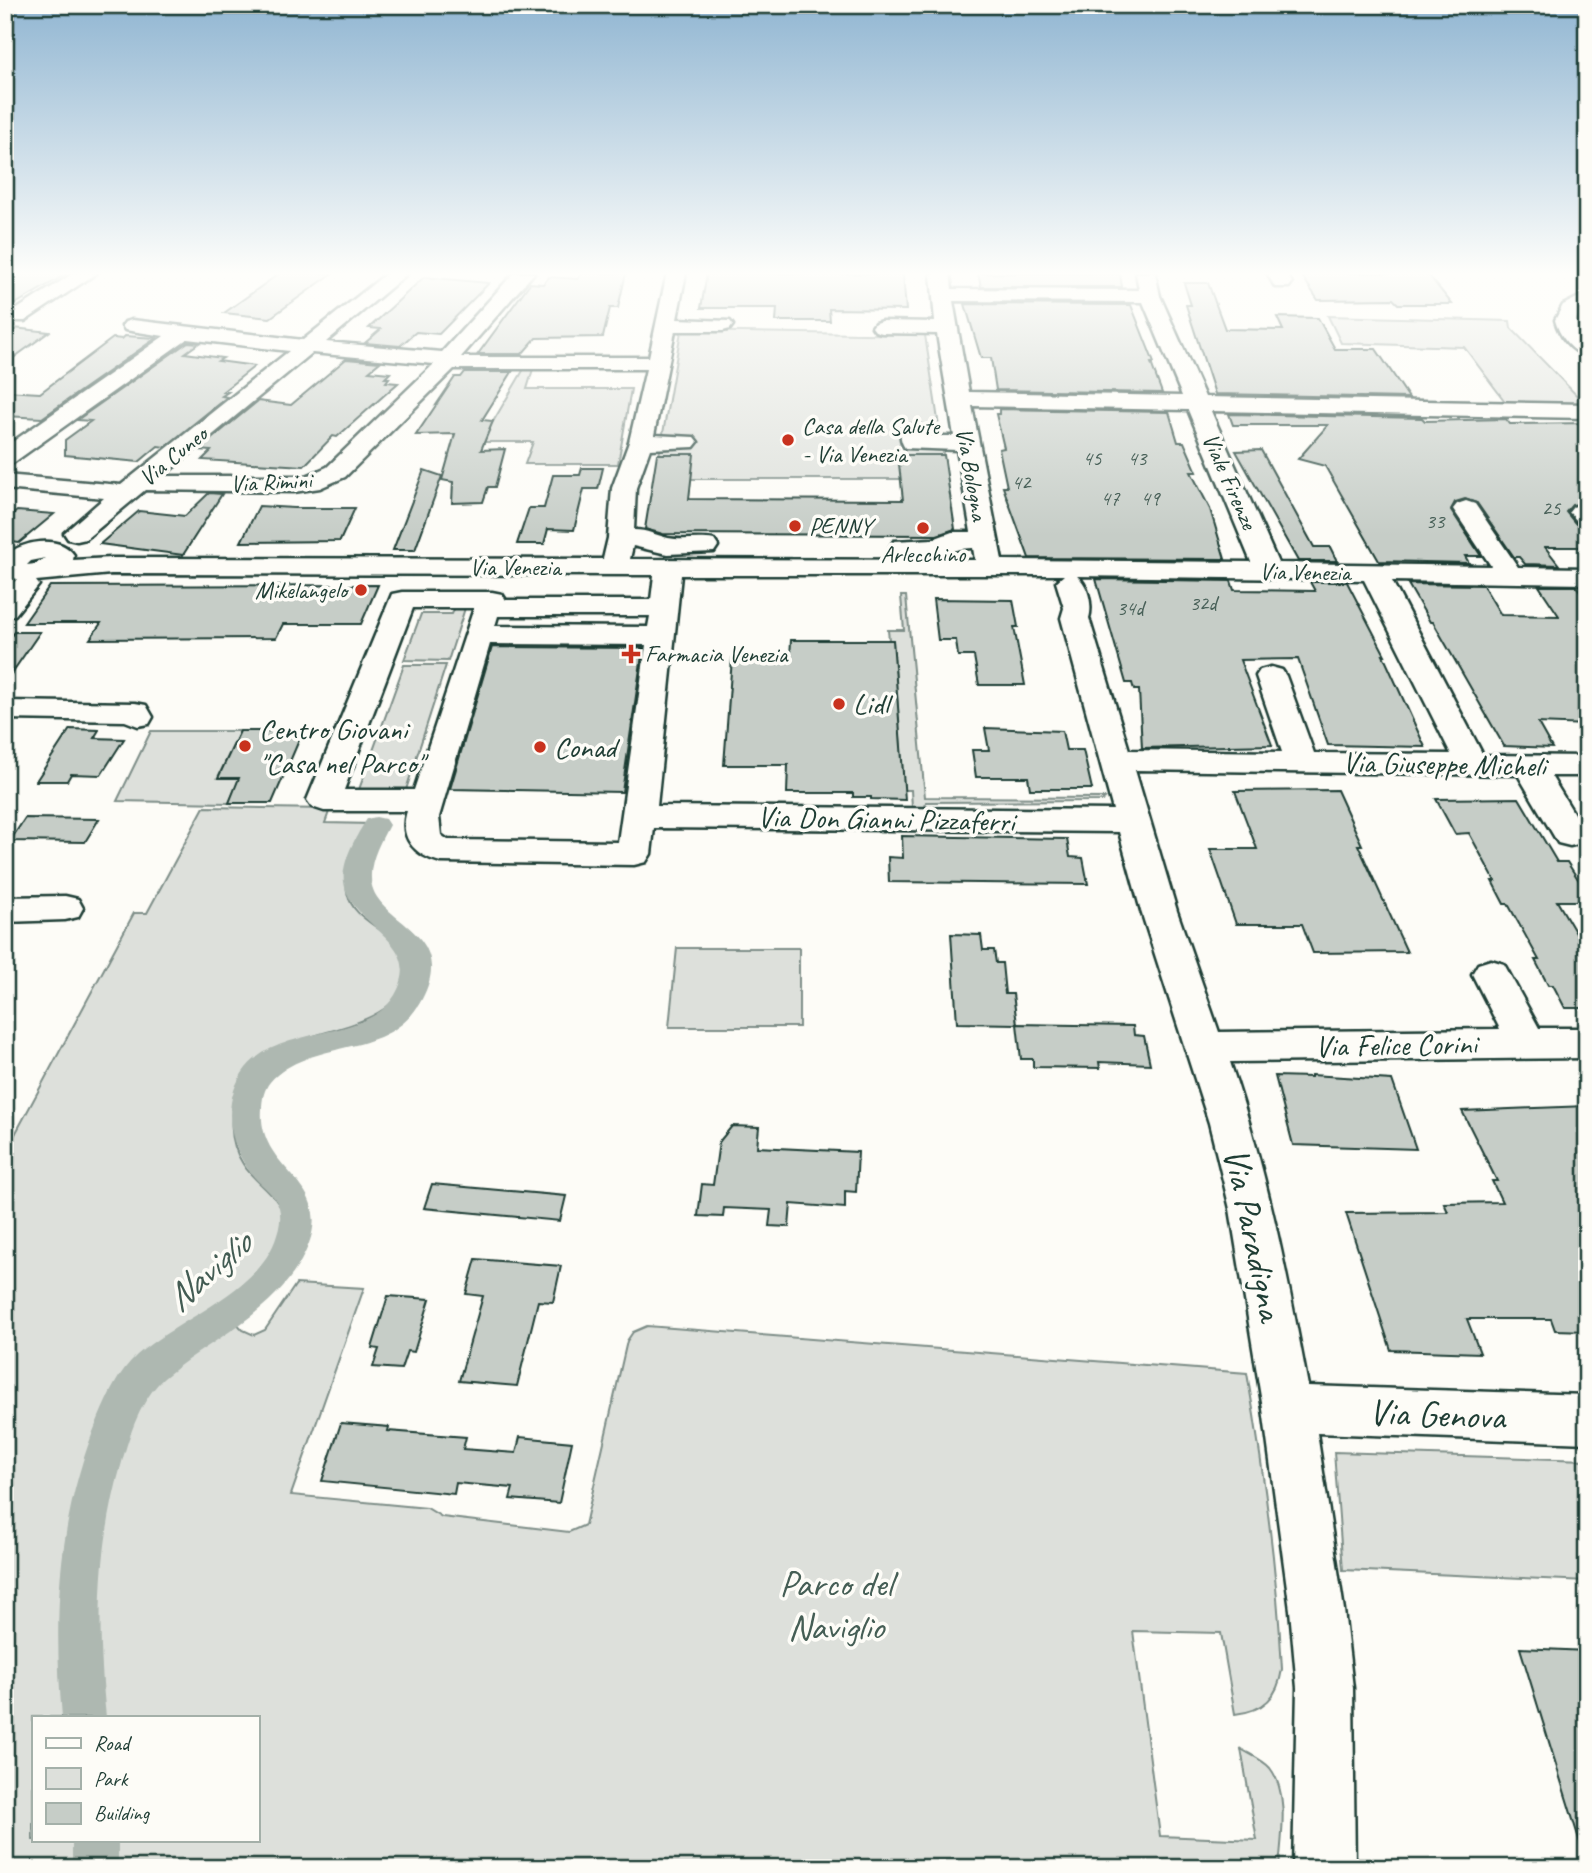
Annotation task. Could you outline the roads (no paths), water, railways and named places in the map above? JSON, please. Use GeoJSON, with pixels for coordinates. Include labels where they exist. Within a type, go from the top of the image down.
{"type":"FeatureCollection","features":[{"type":"Feature","properties":{"kind":"street"},"geometry":{"type":"LineString","coordinates":[[5,458],[144,360]]}},
{"type":"Feature","properties":{"kind":"street","name":"Via Cuneo"},"geometry":{"type":"LineString","coordinates":[[5,609],[33,562],[132,488],[292,360]]}},
{"type":"Feature","properties":{"kind":"street"},"geometry":{"type":"LineString","coordinates":[[442,360],[657,363],[641,442],[624,488],[621,538],[615,567]]}},
{"type":"Feature","properties":{"kind":"street","name":"Via Bologna"},"geometry":{"type":"LineString","coordinates":[[952,360],[989,562],[1003,568]]}},
{"type":"Feature","properties":{"kind":"street","name":"Viale Firenze"},"geometry":{"type":"LineString","coordinates":[[1178,360],[1269,572]]}},
{"type":"Feature","properties":{"kind":"street","name":"Via Rimini"},"geometry":{"type":"LineString","coordinates":[[5,482],[132,488],[294,485],[326,478],[336,472],[448,361]]}},
{"type":"Feature","properties":{"kind":"street"},"geometry":{"type":"LineString","coordinates":[[959,399],[1587,411]]}},
{"type":"Feature","properties":{"kind":"street"},"geometry":{"type":"LineString","coordinates":[[912,430],[913,443],[967,443]]}},
{"type":"Feature","properties":{"kind":"street"},"geometry":{"type":"LineString","coordinates":[[641,442],[686,442]]}},
{"type":"Feature","properties":{"kind":"street"},"geometry":{"type":"LineString","coordinates":[[1466,509],[1510,575]]}},
{"type":"Feature","properties":{"kind":"street"},"geometry":{"type":"LineString","coordinates":[[621,538],[644,538],[667,546],[938,547],[952,540],[984,540]]}},
{"type":"Feature","properties":{"kind":"street","name":"Via Venezia"},"geometry":{"type":"LineString","coordinates":[[33,562],[103,566],[952,566],[1003,568],[1054,585]]}},
{"type":"Feature","properties":{"kind":"street"},"geometry":{"type":"LineString","coordinates":[[437,600],[450,566]]}},
{"type":"Feature","properties":{"kind":"street"},"geometry":{"type":"LineString","coordinates":[[503,567],[422,817],[424,840],[441,852],[634,854],[664,622],[668,567]]}},
{"type":"Feature","properties":{"kind":"street","name":"Via Venezia"},"geometry":{"type":"LineString","coordinates":[[927,568],[989,574],[1054,585],[1076,575],[1099,570],[1587,576]]}},
{"type":"Feature","properties":{"kind":"street"},"geometry":{"type":"LineString","coordinates":[[1374,573],[1472,764]]}},
{"type":"Feature","properties":{"kind":"street","name":"Via Paradigna"},"geometry":{"type":"LineString","coordinates":[[1054,585],[1115,760],[1158,911],[1206,1047],[1247,1186],[1288,1409],[1308,1539],[1325,1688],[1324,1868]]}},
{"type":"Feature","properties":{"kind":"street"},"geometry":{"type":"LineString","coordinates":[[427,801],[324,800],[402,600],[437,600],[486,614],[664,622]]}},
{"type":"Feature","properties":{"kind":"street","name":"Via Giuseppe Micheli"},"geometry":{"type":"LineString","coordinates":[[1271,676],[1301,762]]}},
{"type":"Feature","properties":{"kind":"street"},"geometry":{"type":"LineString","coordinates":[[5,710],[135,712],[138,717]]}},
{"type":"Feature","properties":{"kind":"street","name":"Via Giuseppe Micheli"},"geometry":{"type":"LineString","coordinates":[[1115,760],[1587,766]]}},
{"type":"Feature","properties":{"kind":"street"},"geometry":{"type":"LineString","coordinates":[[1528,765],[1570,835]]}},
{"type":"Feature","properties":{"kind":"street","name":"Via Don Gianni Pizzaferri"},"geometry":{"type":"LineString","coordinates":[[640,817],[1133,821]]}},
{"type":"Feature","properties":{"kind":"street"},"geometry":{"type":"LineString","coordinates":[[5,910],[65,908]]}},
{"type":"Feature","properties":{"kind":"street"},"geometry":{"type":"LineString","coordinates":[[1491,974],[1527,1043]]}},
{"type":"Feature","properties":{"kind":"street","name":"Via Felice Corini"},"geometry":{"type":"LineString","coordinates":[[1206,1047],[1587,1043]]}},
{"type":"Feature","properties":{"kind":"street","name":"Via Genova"},"geometry":{"type":"LineString","coordinates":[[1288,1409],[1587,1419]]}},
{"type":"Feature","properties":{"kind":"waterway","name":"Naviglio"},"geometry":{"type":"LineString","coordinates":[[84,1716],[78,1617],[82,1555],[94,1492],[117,1421],[134,1387],[150,1367],[227,1314],[264,1283],[290,1248],[297,1225],[296,1206],[288,1192],[253,1151],[246,1132],[246,1108],[252,1086],[259,1074],[276,1060],[297,1050],[367,1031],[387,1021],[404,1006],[415,985],[417,967],[413,951],[404,938],[368,905],[360,893],[357,880],[359,866],[376,825]]}},
{"type":"Feature","properties":{"kind":"waterway","name":"Naviglio"},"geometry":{"type":"LineString","coordinates":[[95,1842],[95,1868]]}},
{"type":"Feature","properties":{"kind":"place","name":"Casa della Salute - Via Venezia"},"geometry":{"type":"Point","coordinates":[788,440]}},
{"type":"Feature","properties":{"kind":"place","name":"PENNY"},"geometry":{"type":"Point","coordinates":[795,526]}},
{"type":"Feature","properties":{"kind":"place","name":"Arlecchino"},"geometry":{"type":"Point","coordinates":[923,528]}},
{"type":"Feature","properties":{"kind":"place","name":"Mikelangelo"},"geometry":{"type":"Point","coordinates":[361,590]}},
{"type":"Feature","properties":{"kind":"place","name":"Farmacia Venezia"},"geometry":{"type":"Point","coordinates":[631,654]}},
{"type":"Feature","properties":{"kind":"place","name":"Lidl"},"geometry":{"type":"Point","coordinates":[839,704]}},
{"type":"Feature","properties":{"kind":"place","name":"Centro Giovani \"Casa nel Parco\""},"geometry":{"type":"Point","coordinates":[245,746]}},
{"type":"Feature","properties":{"kind":"place","name":"Conad"},"geometry":{"type":"Point","coordinates":[540,747]}},
{"type":"Feature","properties":{"kind":"park label","name":"Parco del Naviglio"},"geometry":{"type":"Point","coordinates":[836,1604]}}]}
